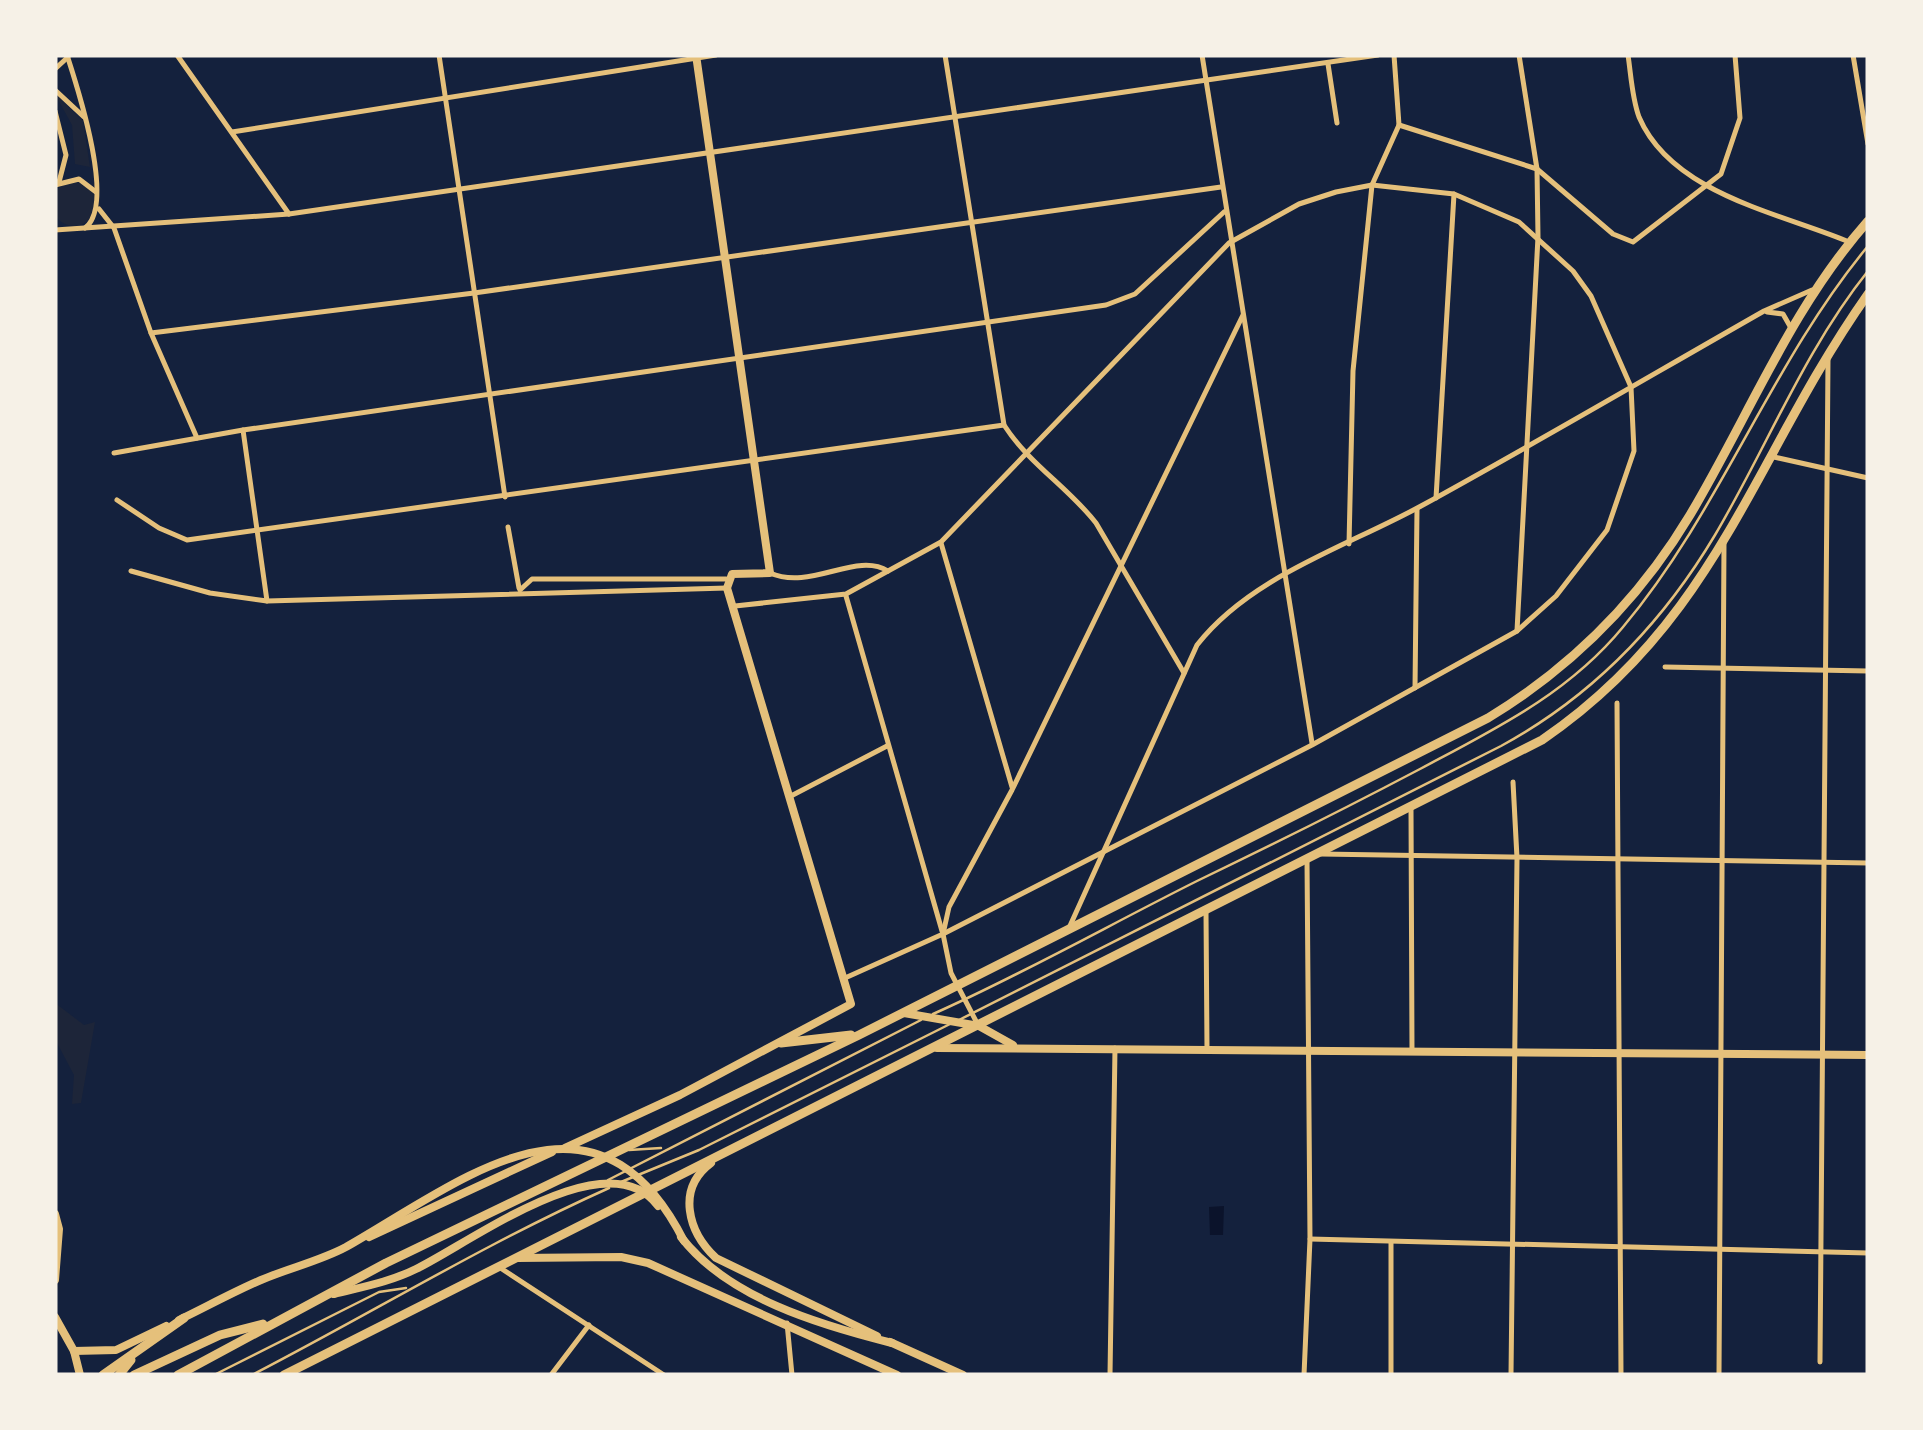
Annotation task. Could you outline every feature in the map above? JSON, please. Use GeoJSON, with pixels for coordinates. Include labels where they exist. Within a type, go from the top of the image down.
{"type":"FeatureCollection","features":[{"type":"Feature","properties":{"kind":"highway"},"geometry":{"type":"LineString","coordinates":[[178,1375],[324,1296],[610,1153],[859,1035],[1488,718],[1582,652],[1655,566],[1690,516],[1790,328],[1868,221]]}},
{"type":"Feature","properties":{"kind":"highway"},"geometry":{"type":"LineString","coordinates":[[284,1375],[1542,740],[1607,692],[1668,626],[1774,457],[1828,351],[1868,294]]}},
{"type":"Feature","properties":{"kind":"highway"},"geometry":{"type":"LineString","coordinates":[[781,1043],[859,1035]]}},
{"type":"Feature","properties":{"kind":"highway"},"geometry":{"type":"LineString","coordinates":[[103,1375],[184,1318]]}},
{"type":"Feature","properties":{"kind":"highway"},"geometry":{"type":"LineString","coordinates":[[134,1375],[220,1335],[276,1321]]}},
{"type":"Feature","properties":{"kind":"highway"},"geometry":{"type":"LineString","coordinates":[[119,1375],[139,1350]]}},
{"type":"Feature","properties":{"kind":"main road"},"geometry":{"type":"LineString","coordinates":[[74,1351],[116,1350],[263,1279],[342,1249],[516,1166],[606,1132],[847,1010],[851,1004],[736,606],[726,584],[732,574],[770,573],[696,56]]}},
{"type":"Feature","properties":{"kind":"main road"},"geometry":{"type":"LineString","coordinates":[[902,1012],[979,1026],[1018,1047]]}},
{"type":"Feature","properties":{"kind":"main road"},"geometry":{"type":"LineString","coordinates":[[936,1048],[1722,1058],[1868,1055]]}},
{"type":"Feature","properties":{"kind":"main road"},"geometry":{"type":"LineString","coordinates":[[342,1249],[407,1208],[499,1162],[528,1150],[550,1148],[595,1154],[638,1177],[656,1194],[684,1241]]}},
{"type":"Feature","properties":{"kind":"main road"},"geometry":{"type":"LineString","coordinates":[[721,1156],[692,1181],[689,1216],[701,1244],[716,1258],[958,1374]]}},
{"type":"Feature","properties":{"kind":"main road"},"geometry":{"type":"LineString","coordinates":[[324,1296],[412,1272],[556,1194],[584,1183],[621,1182],[652,1198],[684,1241],[720,1275],[835,1328],[892,1343]]}},
{"type":"Feature","properties":{"kind":"main road"},"geometry":{"type":"LineString","coordinates":[[55,1214],[59,1229],[55,1280]]}},
{"type":"Feature","properties":{"kind":"main road"},"geometry":{"type":"LineString","coordinates":[[517,1258],[590,1256],[648,1262],[897,1375]]}},
{"type":"Feature","properties":{"kind":"main road"},"geometry":{"type":"LineString","coordinates":[[55,1317],[74,1351],[80,1375]]}},
{"type":"Feature","properties":{"kind":"street"},"geometry":{"type":"LineString","coordinates":[[177,55],[289,214]]}},
{"type":"Feature","properties":{"kind":"street"},"geometry":{"type":"LineString","coordinates":[[439,55],[506,498]]}},
{"type":"Feature","properties":{"kind":"street"},"geometry":{"type":"LineString","coordinates":[[232,132],[716,55]]}},
{"type":"Feature","properties":{"kind":"street"},"geometry":{"type":"LineString","coordinates":[[945,55],[1004,425],[1026,456],[1080,503],[1122,564],[1184,674]]}},
{"type":"Feature","properties":{"kind":"street"},"geometry":{"type":"LineString","coordinates":[[1202,55],[1312,745]]}},
{"type":"Feature","properties":{"kind":"street"},"geometry":{"type":"LineString","coordinates":[[55,227],[82,230],[289,214],[710,156],[1378,55]]}},
{"type":"Feature","properties":{"kind":"street"},"geometry":{"type":"LineString","coordinates":[[1349,544],[1353,371],[1372,185],[1398,126],[1394,55]]}},
{"type":"Feature","properties":{"kind":"street"},"geometry":{"type":"LineString","coordinates":[[1517,631],[1538,237],[1538,169],[1519,55]]}},
{"type":"Feature","properties":{"kind":"street"},"geometry":{"type":"LineString","coordinates":[[1628,55],[1637,112],[1647,132],[1674,161],[1708,186],[1850,242]]}},
{"type":"Feature","properties":{"kind":"street"},"geometry":{"type":"LineString","coordinates":[[1398,126],[1538,169],[1619,238],[1640,240],[1708,186],[1731,155],[1740,118],[1734,55]]}},
{"type":"Feature","properties":{"kind":"street"},"geometry":{"type":"LineString","coordinates":[[1853,55],[1868,144]]}},
{"type":"Feature","properties":{"kind":"street"},"geometry":{"type":"LineString","coordinates":[[55,69],[68,56],[86,119],[98,210],[95,219],[82,230]]}},
{"type":"Feature","properties":{"kind":"street"},"geometry":{"type":"LineString","coordinates":[[1328,64],[1338,123]]}},
{"type":"Feature","properties":{"kind":"street"},"geometry":{"type":"LineString","coordinates":[[55,90],[86,119]]}},
{"type":"Feature","properties":{"kind":"street"},"geometry":{"type":"LineString","coordinates":[[55,111],[66,154],[57,183],[79,179],[97,195]]}},
{"type":"Feature","properties":{"kind":"street"},"geometry":{"type":"LineString","coordinates":[[736,606],[846,594],[941,542],[1229,243],[1299,204],[1372,185],[1454,194],[1497,209],[1538,237],[1591,296],[1630,387],[1634,451],[1607,530],[1556,596],[1517,631],[1312,745],[943,934],[845,978]]}},
{"type":"Feature","properties":{"kind":"street"},"geometry":{"type":"LineString","coordinates":[[151,333],[474,293],[1221,187]]}},
{"type":"Feature","properties":{"kind":"street"},"geometry":{"type":"LineString","coordinates":[[1436,498],[1454,194]]}},
{"type":"Feature","properties":{"kind":"street"},"geometry":{"type":"LineString","coordinates":[[98,210],[114,228],[151,333],[197,438]]}},
{"type":"Feature","properties":{"kind":"street"},"geometry":{"type":"LineString","coordinates":[[114,454],[242,430],[1122,302],[1224,212]]}},
{"type":"Feature","properties":{"kind":"street"},"geometry":{"type":"LineString","coordinates":[[1068,931],[1197,645],[1220,618],[1283,576],[1416,509],[1764,312],[1814,290]]}},
{"type":"Feature","properties":{"kind":"street"},"geometry":{"type":"LineString","coordinates":[[1764,312],[1783,314],[1790,328]]}},
{"type":"Feature","properties":{"kind":"street"},"geometry":{"type":"LineString","coordinates":[[943,934],[949,908],[1012,790],[1243,315]]}},
{"type":"Feature","properties":{"kind":"street"},"geometry":{"type":"LineString","coordinates":[[1820,1362],[1828,351]]}},
{"type":"Feature","properties":{"kind":"street"},"geometry":{"type":"LineString","coordinates":[[117,500],[159,528],[187,540],[1004,425]]}},
{"type":"Feature","properties":{"kind":"street"},"geometry":{"type":"LineString","coordinates":[[242,430],[267,600]]}},
{"type":"Feature","properties":{"kind":"street"},"geometry":{"type":"LineString","coordinates":[[1774,457],[1868,478]]}},
{"type":"Feature","properties":{"kind":"street"},"geometry":{"type":"LineString","coordinates":[[1415,688],[1416,509]]}},
{"type":"Feature","properties":{"kind":"street"},"geometry":{"type":"LineString","coordinates":[[508,527],[520,592]]}},
{"type":"Feature","properties":{"kind":"street"},"geometry":{"type":"LineString","coordinates":[[1719,1375],[1724,541]]}},
{"type":"Feature","properties":{"kind":"street"},"geometry":{"type":"LineString","coordinates":[[941,542],[1012,790]]}},
{"type":"Feature","properties":{"kind":"street"},"geometry":{"type":"LineString","coordinates":[[770,573],[798,580],[860,566],[888,571]]}},
{"type":"Feature","properties":{"kind":"street"},"geometry":{"type":"LineString","coordinates":[[130,571],[210,592],[267,600],[726,584]]}},
{"type":"Feature","properties":{"kind":"street"},"geometry":{"type":"LineString","coordinates":[[520,592],[532,579],[726,584]]}},
{"type":"Feature","properties":{"kind":"street"},"geometry":{"type":"LineString","coordinates":[[846,594],[955,987],[979,1026]]}},
{"type":"Feature","properties":{"kind":"street"},"geometry":{"type":"LineString","coordinates":[[1664,667],[1868,671]]}},
{"type":"Feature","properties":{"kind":"street"},"geometry":{"type":"LineString","coordinates":[[1617,703],[1616,1057],[1621,1375]]}},
{"type":"Feature","properties":{"kind":"street"},"geometry":{"type":"LineString","coordinates":[[789,797],[887,746]]}},
{"type":"Feature","properties":{"kind":"street"},"geometry":{"type":"LineString","coordinates":[[1511,1375],[1517,858],[1513,782]]}},
{"type":"Feature","properties":{"kind":"street"},"geometry":{"type":"LineString","coordinates":[[1411,809],[1412,1054]]}},
{"type":"Feature","properties":{"kind":"street"},"geometry":{"type":"LineString","coordinates":[[1321,854],[1868,862]]}},
{"type":"Feature","properties":{"kind":"street"},"geometry":{"type":"LineString","coordinates":[[1304,1375],[1310,1239],[1307,860]]}},
{"type":"Feature","properties":{"kind":"street"},"geometry":{"type":"LineString","coordinates":[[1206,912],[1206,1050]]}},
{"type":"Feature","properties":{"kind":"street"},"geometry":{"type":"LineString","coordinates":[[1110,1375],[1116,1048]]}},
{"type":"Feature","properties":{"kind":"street"},"geometry":{"type":"LineString","coordinates":[[1310,1239],[1868,1253]]}},
{"type":"Feature","properties":{"kind":"street"},"geometry":{"type":"LineString","coordinates":[[1390,1244],[1390,1375]]}},
{"type":"Feature","properties":{"kind":"street"},"geometry":{"type":"LineString","coordinates":[[498,1267],[664,1375]]}},
{"type":"Feature","properties":{"kind":"street"},"geometry":{"type":"LineString","coordinates":[[786,1322],[792,1375]]}},
{"type":"Feature","properties":{"kind":"street"},"geometry":{"type":"LineString","coordinates":[[551,1375],[589,1324]]}},
{"type":"Feature","properties":{"kind":"lane"},"geometry":{"type":"LineString","coordinates":[[584,1199],[616,1174],[662,1148],[1520,716],[1592,662],[1622,629],[1699,523],[1805,334],[1868,246]]}},
{"type":"Feature","properties":{"kind":"lane"},"geometry":{"type":"LineString","coordinates":[[252,1375],[354,1322],[407,1288],[584,1199],[699,1150],[971,1014],[1484,754],[1568,705],[1638,643],[1679,590],[1715,535],[1818,342],[1868,271]]}},
{"type":"Feature","properties":{"kind":"lane"},"geometry":{"type":"LineString","coordinates":[[1188,869],[1195,882]]}},
{"type":"Feature","properties":{"kind":"lane"},"geometry":{"type":"LineString","coordinates":[[610,1153],[662,1148]]}},
{"type":"Feature","properties":{"kind":"lane"},"geometry":{"type":"LineString","coordinates":[[214,1375],[379,1292],[407,1288]]}},
{"type":"Feature","properties":{"kind":"shaded area"},"geometry":{"type":"Polygon","coordinates":[[[55,94],[83,121],[90,167],[75,164],[72,125],[55,94]]]}},
{"type":"Feature","properties":{"kind":"shaded area"},"geometry":{"type":"Polygon","coordinates":[[[74,182],[90,188],[96,204],[90,220],[74,226],[58,220],[52,204],[58,188],[74,182]]]}},
{"type":"Feature","properties":{"kind":"shaded area"},"geometry":{"type":"Polygon","coordinates":[[[55,1003],[84,1025],[95,1022],[81,1103],[72,1104],[74,1075],[55,1039],[55,1003]]]}},
{"type":"Feature","properties":{"kind":"shaded area"},"geometry":{"type":"Polygon","coordinates":[[[1224,1206],[1223,1235],[1210,1235],[1209,1207],[1224,1206]]]}}]}
